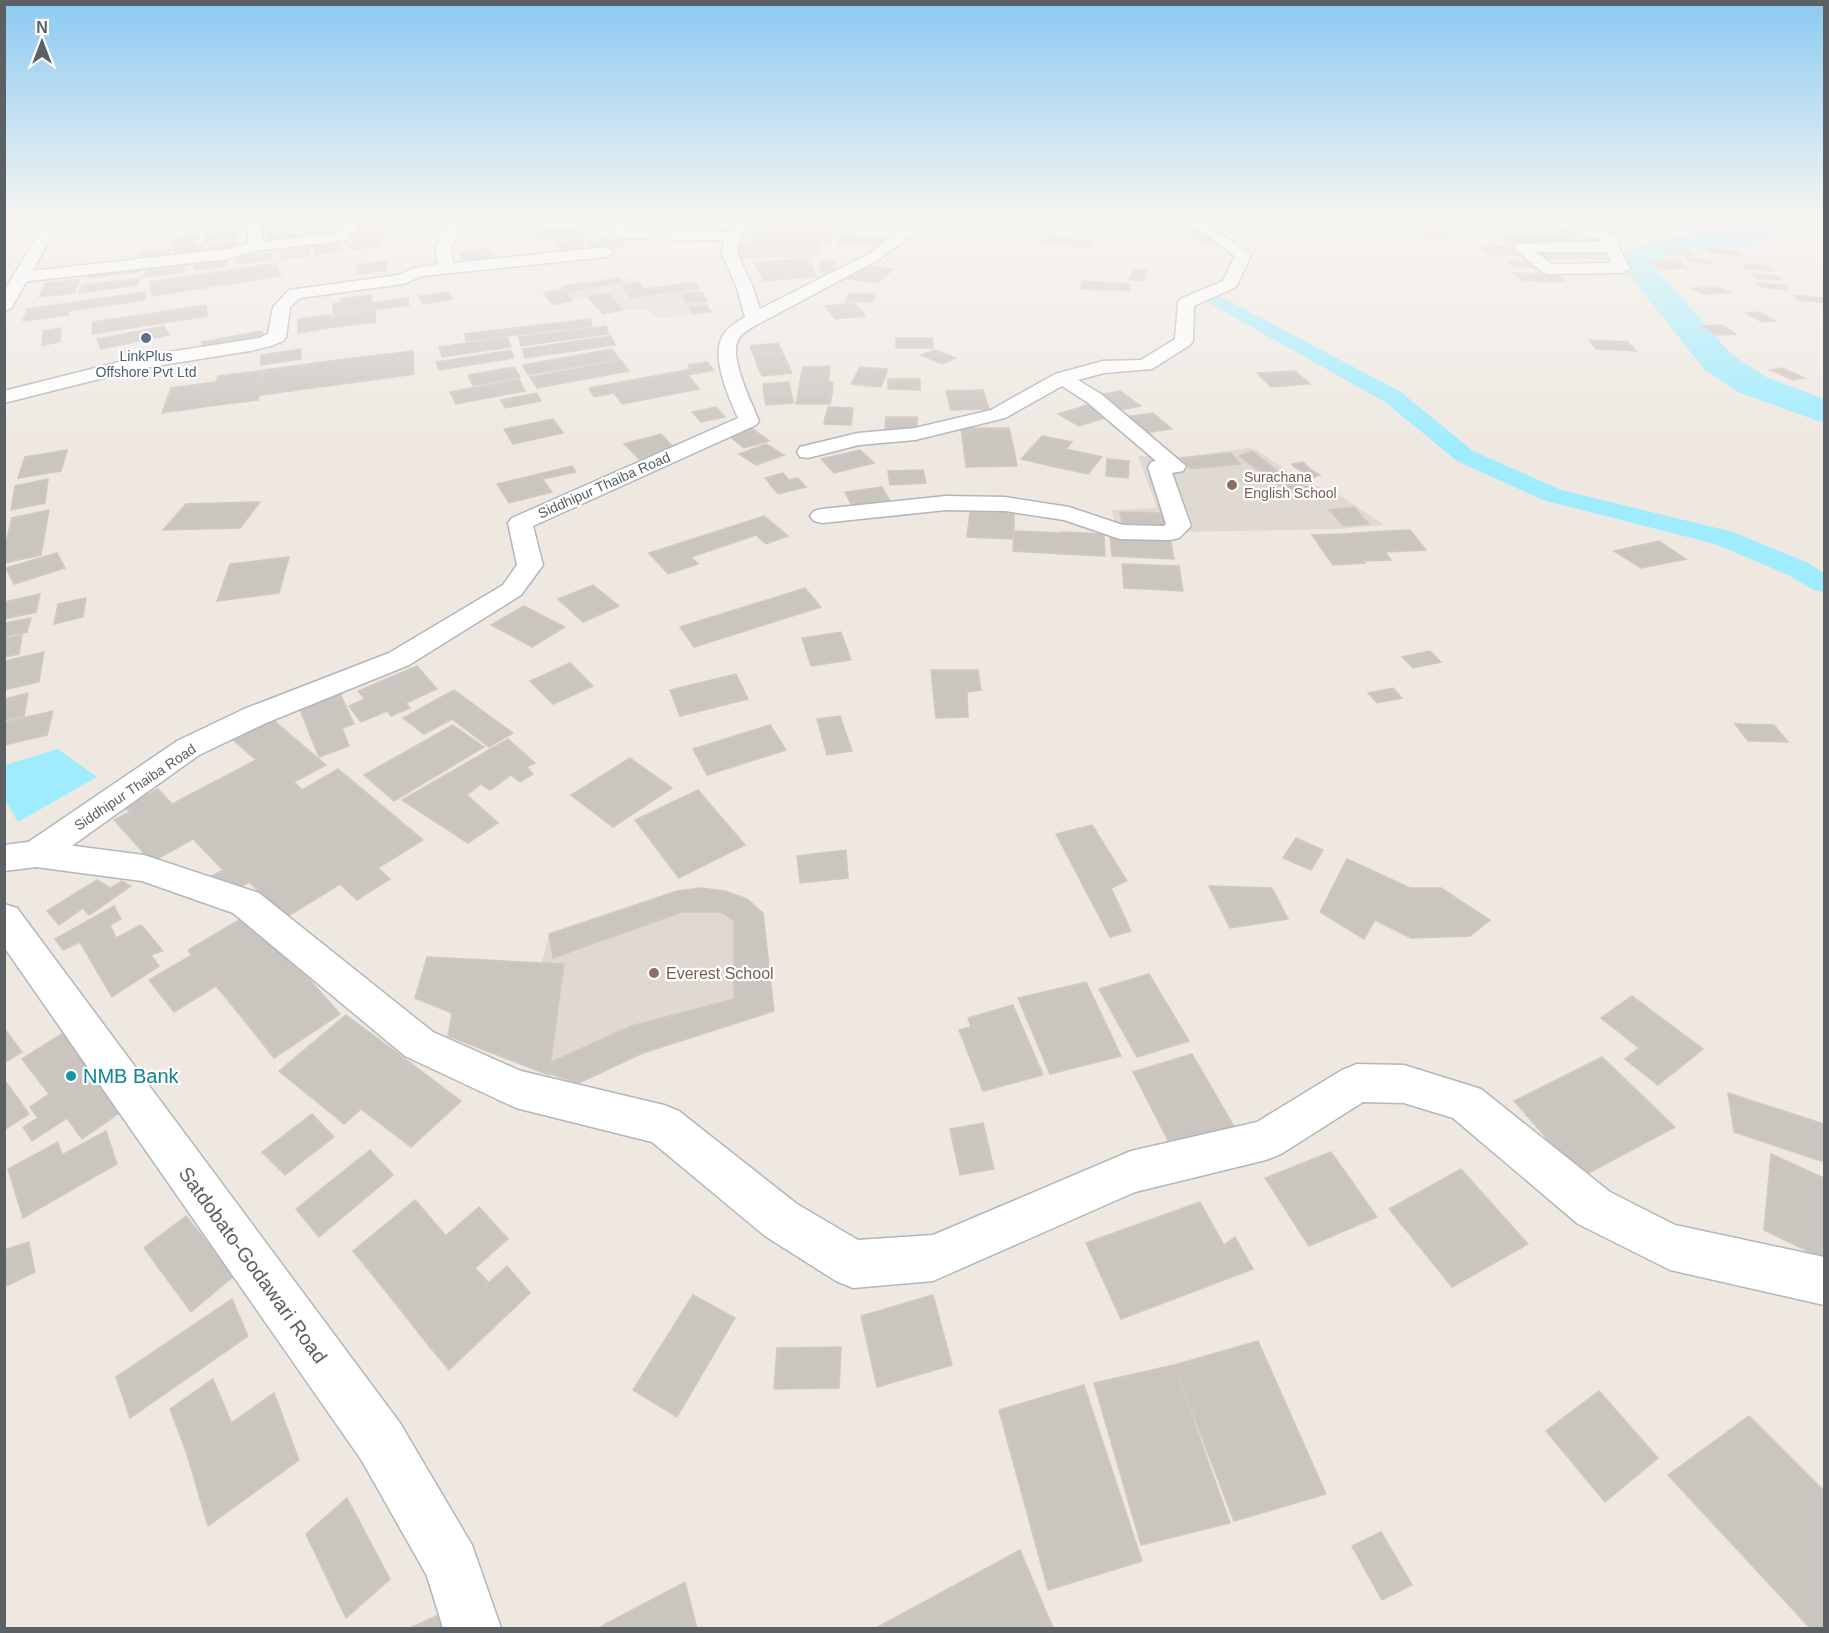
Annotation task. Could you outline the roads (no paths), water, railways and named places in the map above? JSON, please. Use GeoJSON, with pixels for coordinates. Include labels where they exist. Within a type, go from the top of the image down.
{"type":"FeatureCollection","features":[{"type":"Feature","properties":{"kind":"street"},"geometry":{"type":"LineString","coordinates":[[4,307],[12,292]]}},
{"type":"Feature","properties":{"kind":"street"},"geometry":{"type":"LineString","coordinates":[[4,397],[48,388],[85,376],[144,362],[266,342],[277,337],[281,305],[285,300],[295,294],[308,292]]}},
{"type":"Feature","properties":{"kind":"street"},"geometry":{"type":"LineString","coordinates":[[746,292],[753,319],[805,292]]}},
{"type":"Feature","properties":{"kind":"street"},"geometry":{"type":"LineString","coordinates":[[808,452],[858,439],[915,434],[998,414],[1062,378],[1103,367],[1145,365],[1184,340],[1186,303],[1211,292]]}},
{"type":"Feature","properties":{"kind":"street","name":"Siddhipur Thaiba Road"},"geometry":{"type":"LineString","coordinates":[[20,856],[188,748],[255,716],[399,659],[512,590],[530,565],[520,523],[749,421],[738,394],[726,348],[730,337],[753,319]]}},
{"type":"Feature","properties":{"kind":"street"},"geometry":{"type":"LineString","coordinates":[[822,516],[946,503],[1005,504],[1069,514],[1120,532],[1170,533],[1179,526],[1159,466],[1174,466],[1094,398],[1062,378]]}},
{"type":"Feature","properties":{"kind":"street"},"geometry":{"type":"LineString","coordinates":[[20,856],[144,868],[246,903],[419,1044],[516,1089],[664,1125],[781,1220],[853,1264],[933,1258],[1131,1172],[1266,1140],[1356,1083],[1404,1084],[1466,1103],[1594,1208],[1670,1246],[1824,1281]]}},
{"type":"Feature","properties":{"kind":"street","name":"Satdobato-Godawari Road"},"geometry":{"type":"LineString","coordinates":[[4,918],[381,1442],[452,1565],[472,1629]]}},
{"type":"Feature","properties":{"kind":"water"},"geometry":{"type":"Polygon","coordinates":[[[58,749],[97,777],[18,822],[5,800],[5,765],[58,749]]]}},
{"type":"Feature","properties":{"kind":"waterway"},"geometry":{"type":"LineString","coordinates":[[1659,292],[1718,362],[1753,385],[1824,412]]}},
{"type":"Feature","properties":{"kind":"waterway"},"geometry":{"type":"LineString","coordinates":[[1206,294],[1393,397],[1465,456],[1552,495],[1724,538],[1798,569],[1824,584]]}},
{"type":"Feature","properties":{"kind":"place","name":"LinkPlus Offshore Pvt Ltd"},"geometry":{"type":"Point","coordinates":[146,338]}},
{"type":"Feature","properties":{"kind":"place","name":"Surachana English School"},"geometry":{"type":"Point","coordinates":[1232,485]}},
{"type":"Feature","properties":{"kind":"place","name":"Everest School"},"geometry":{"type":"Point","coordinates":[654,973]}},
{"type":"Feature","properties":{"kind":"place","name":"NMB Bank"},"geometry":{"type":"Point","coordinates":[71,1076]}}]}
